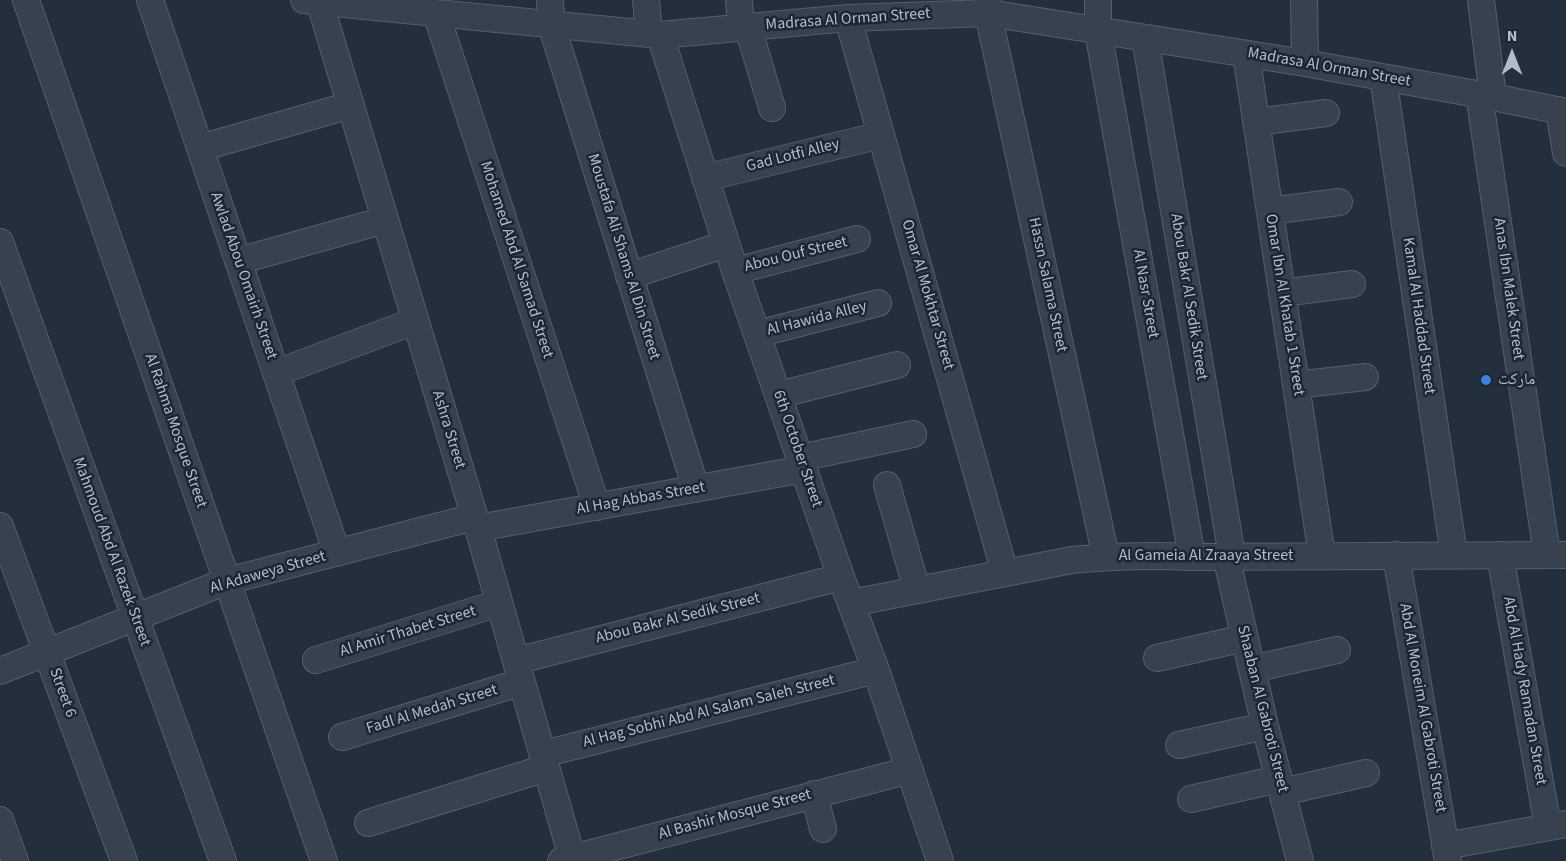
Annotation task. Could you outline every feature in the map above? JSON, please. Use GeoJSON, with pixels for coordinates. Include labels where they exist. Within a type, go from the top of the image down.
{"type":"FeatureCollection","features":[{"type":"Feature","properties":{"kind":"street","name":"Al Rahma Mosque Street"},"geometry":{"type":"LineString","coordinates":[[26,0],[324,861]]}},
{"type":"Feature","properties":{"kind":"street","name":"Awlad Abou Omairh Street"},"geometry":{"type":"LineString","coordinates":[[150,0],[337,553]]}},
{"type":"Feature","properties":{"kind":"street","name":"6th October Street"},"geometry":{"type":"LineString","coordinates":[[646,0],[654,34],[841,577],[876,670],[940,861]]}},
{"type":"Feature","properties":{"kind":"street"},"geometry":{"type":"LineString","coordinates":[[739,0],[744,27],[772,108]]}},
{"type":"Feature","properties":{"kind":"street","name":"Al Nasr Street"},"geometry":{"type":"LineString","coordinates":[[1098,0],[1098,31],[1192,556]]}},
{"type":"Feature","properties":{"kind":"street"},"geometry":{"type":"LineString","coordinates":[[1304,0],[1305,63]]}},
{"type":"Feature","properties":{"kind":"street","name":"Anas Ibn Malek Street"},"geometry":{"type":"LineString","coordinates":[[1481,0],[1486,95],[1556,555]]}},
{"type":"Feature","properties":{"kind":"street","name":"Madrasa Al Orman Street"},"geometry":{"type":"LineString","coordinates":[[314,1],[452,10],[550,12],[654,34],[744,27],[839,12],[988,7],[1098,31],[1305,63],[1562,111]]}},
{"type":"Feature","properties":{"kind":"street","name":"Ashra Street"},"geometry":{"type":"LineString","coordinates":[[314,1],[351,105],[476,523],[545,761],[569,860]]}},
{"type":"Feature","properties":{"kind":"street","name":"Hassn Salama Street"},"geometry":{"type":"LineString","coordinates":[[988,7],[1106,557]]}},
{"type":"Feature","properties":{"kind":"street","name":"Mohamed Abd Al Samad Street"},"geometry":{"type":"LineString","coordinates":[[452,10],[597,507]]}},
{"type":"Feature","properties":{"kind":"street","name":"Moustafa Ali Shams Al Din Street"},"geometry":{"type":"LineString","coordinates":[[550,12],[696,489]]}},
{"type":"Feature","properties":{"kind":"street","name":"Omar Al Mokhtar Street"},"geometry":{"type":"LineString","coordinates":[[839,12],[881,135],[1005,573]]}},
{"type":"Feature","properties":{"kind":"street","name":"Abou Bakr Al Sedik Street"},"geometry":{"type":"LineString","coordinates":[[1145,38],[1229,556]]}},
{"type":"Feature","properties":{"kind":"street","name":"Omar Ibn Al Khatab 1 Street"},"geometry":{"type":"LineString","coordinates":[[1246,54],[1322,556]]}},
{"type":"Feature","properties":{"kind":"street","name":"Kamal Al Haddad Street"},"geometry":{"type":"LineString","coordinates":[[1383,77],[1454,555]]}},
{"type":"Feature","properties":{"kind":"street"},"geometry":{"type":"LineString","coordinates":[[200,148],[351,105]]}},
{"type":"Feature","properties":{"kind":"street"},"geometry":{"type":"LineString","coordinates":[[1562,111],[1566,153]]}},
{"type":"Feature","properties":{"kind":"street"},"geometry":{"type":"LineString","coordinates":[[1256,122],[1326,113]]}},
{"type":"Feature","properties":{"kind":"street","name":"Gad Lotfi Alley"},"geometry":{"type":"LineString","coordinates":[[705,178],[881,135]]}},
{"type":"Feature","properties":{"kind":"street"},"geometry":{"type":"LineString","coordinates":[[1270,211],[1339,202]]}},
{"type":"Feature","properties":{"kind":"street"},"geometry":{"type":"LineString","coordinates":[[238,261],[385,220]]}},
{"type":"Feature","properties":{"kind":"street","name":"Abou Ouf Street"},"geometry":{"type":"LineString","coordinates":[[735,270],[857,239]]}},
{"type":"Feature","properties":{"kind":"street","name":"Mahmoud Abd Al Razek Street"},"geometry":{"type":"LineString","coordinates":[[0,242],[223,861]]}},
{"type":"Feature","properties":{"kind":"street"},"geometry":{"type":"LineString","coordinates":[[629,276],[726,244]]}},
{"type":"Feature","properties":{"kind":"street"},"geometry":{"type":"LineString","coordinates":[[1282,293],[1352,284]]}},
{"type":"Feature","properties":{"kind":"street","name":"Al Hawida Alley"},"geometry":{"type":"LineString","coordinates":[[757,334],[878,303]]}},
{"type":"Feature","properties":{"kind":"street"},"geometry":{"type":"LineString","coordinates":[[276,373],[416,321]]}},
{"type":"Feature","properties":{"kind":"street"},"geometry":{"type":"LineString","coordinates":[[778,395],[897,365]]}},
{"type":"Feature","properties":{"kind":"street"},"geometry":{"type":"LineString","coordinates":[[1296,385],[1365,377]]}},
{"type":"Feature","properties":{"kind":"street","name":"Al Hag Abbas Street"},"geometry":{"type":"LineString","coordinates":[[476,523],[597,507],[696,489],[913,434]]}},
{"type":"Feature","properties":{"kind":"street"},"geometry":{"type":"LineString","coordinates":[[887,485],[917,590]]}},
{"type":"Feature","properties":{"kind":"street","name":"Al Adaweya Street"},"geometry":{"type":"LineString","coordinates":[[0,671],[227,582],[337,553],[476,523]]}},
{"type":"Feature","properties":{"kind":"street","name":"Street 6"},"geometry":{"type":"LineString","coordinates":[[0,526],[124,861]]}},
{"type":"Feature","properties":{"kind":"street","name":"Al Gameia Al Zraaya Street"},"geometry":{"type":"LineString","coordinates":[[851,603],[1072,560],[1106,557],[1149,555],[1556,555]]}},
{"type":"Feature","properties":{"kind":"street","name":"Abd Al Moneim Al Gabroti Street"},"geometry":{"type":"LineString","coordinates":[[1396,555],[1447,854]]}},
{"type":"Feature","properties":{"kind":"street","name":"Abd Al Hady Ramadan Street"},"geometry":{"type":"LineString","coordinates":[[1500,555],[1557,825]]}},
{"type":"Feature","properties":{"kind":"street","name":"Shaaban Al Gabroti Street"},"geometry":{"type":"LineString","coordinates":[[1229,556],[1265,726],[1300,861]]}},
{"type":"Feature","properties":{"kind":"street","name":"Abou Bakr Al Sedik Street"},"geometry":{"type":"LineString","coordinates":[[519,671],[841,577]]}},
{"type":"Feature","properties":{"kind":"street","name":"Al Amir Thabet Street"},"geometry":{"type":"LineString","coordinates":[[316,660],[499,603]]}},
{"type":"Feature","properties":{"kind":"street"},"geometry":{"type":"LineString","coordinates":[[1156,658],[1245,638]]}},
{"type":"Feature","properties":{"kind":"street"},"geometry":{"type":"LineString","coordinates":[[1252,669],[1337,650]]}},
{"type":"Feature","properties":{"kind":"street","name":"Al Hag Sobhi Abd Al Salam Saleh Street"},"geometry":{"type":"LineString","coordinates":[[368,823],[545,761],[876,670]]}},
{"type":"Feature","properties":{"kind":"street","name":"Fadl Al Medah Street"},"geometry":{"type":"LineString","coordinates":[[342,737],[519,671]]}},
{"type":"Feature","properties":{"kind":"street"},"geometry":{"type":"LineString","coordinates":[[1179,745],[1265,726]]}},
{"type":"Feature","properties":{"kind":"street","name":"Al Bashir Mosque Street"},"geometry":{"type":"LineString","coordinates":[[569,860],[910,770]]}},
{"type":"Feature","properties":{"kind":"street"},"geometry":{"type":"LineString","coordinates":[[1191,799],[1366,773]]}},
{"type":"Feature","properties":{"kind":"street"},"geometry":{"type":"LineString","coordinates":[[814,794],[823,828]]}},
{"type":"Feature","properties":{"kind":"street"},"geometry":{"type":"LineString","coordinates":[[0,820],[15,861]]}},
{"type":"Feature","properties":{"kind":"street"},"geometry":{"type":"LineString","coordinates":[[1447,854],[1557,825]]}},
{"type":"Feature","properties":{"kind":"place","name":"ماركت"},"geometry":{"type":"Point","coordinates":[1486,380]}}]}
